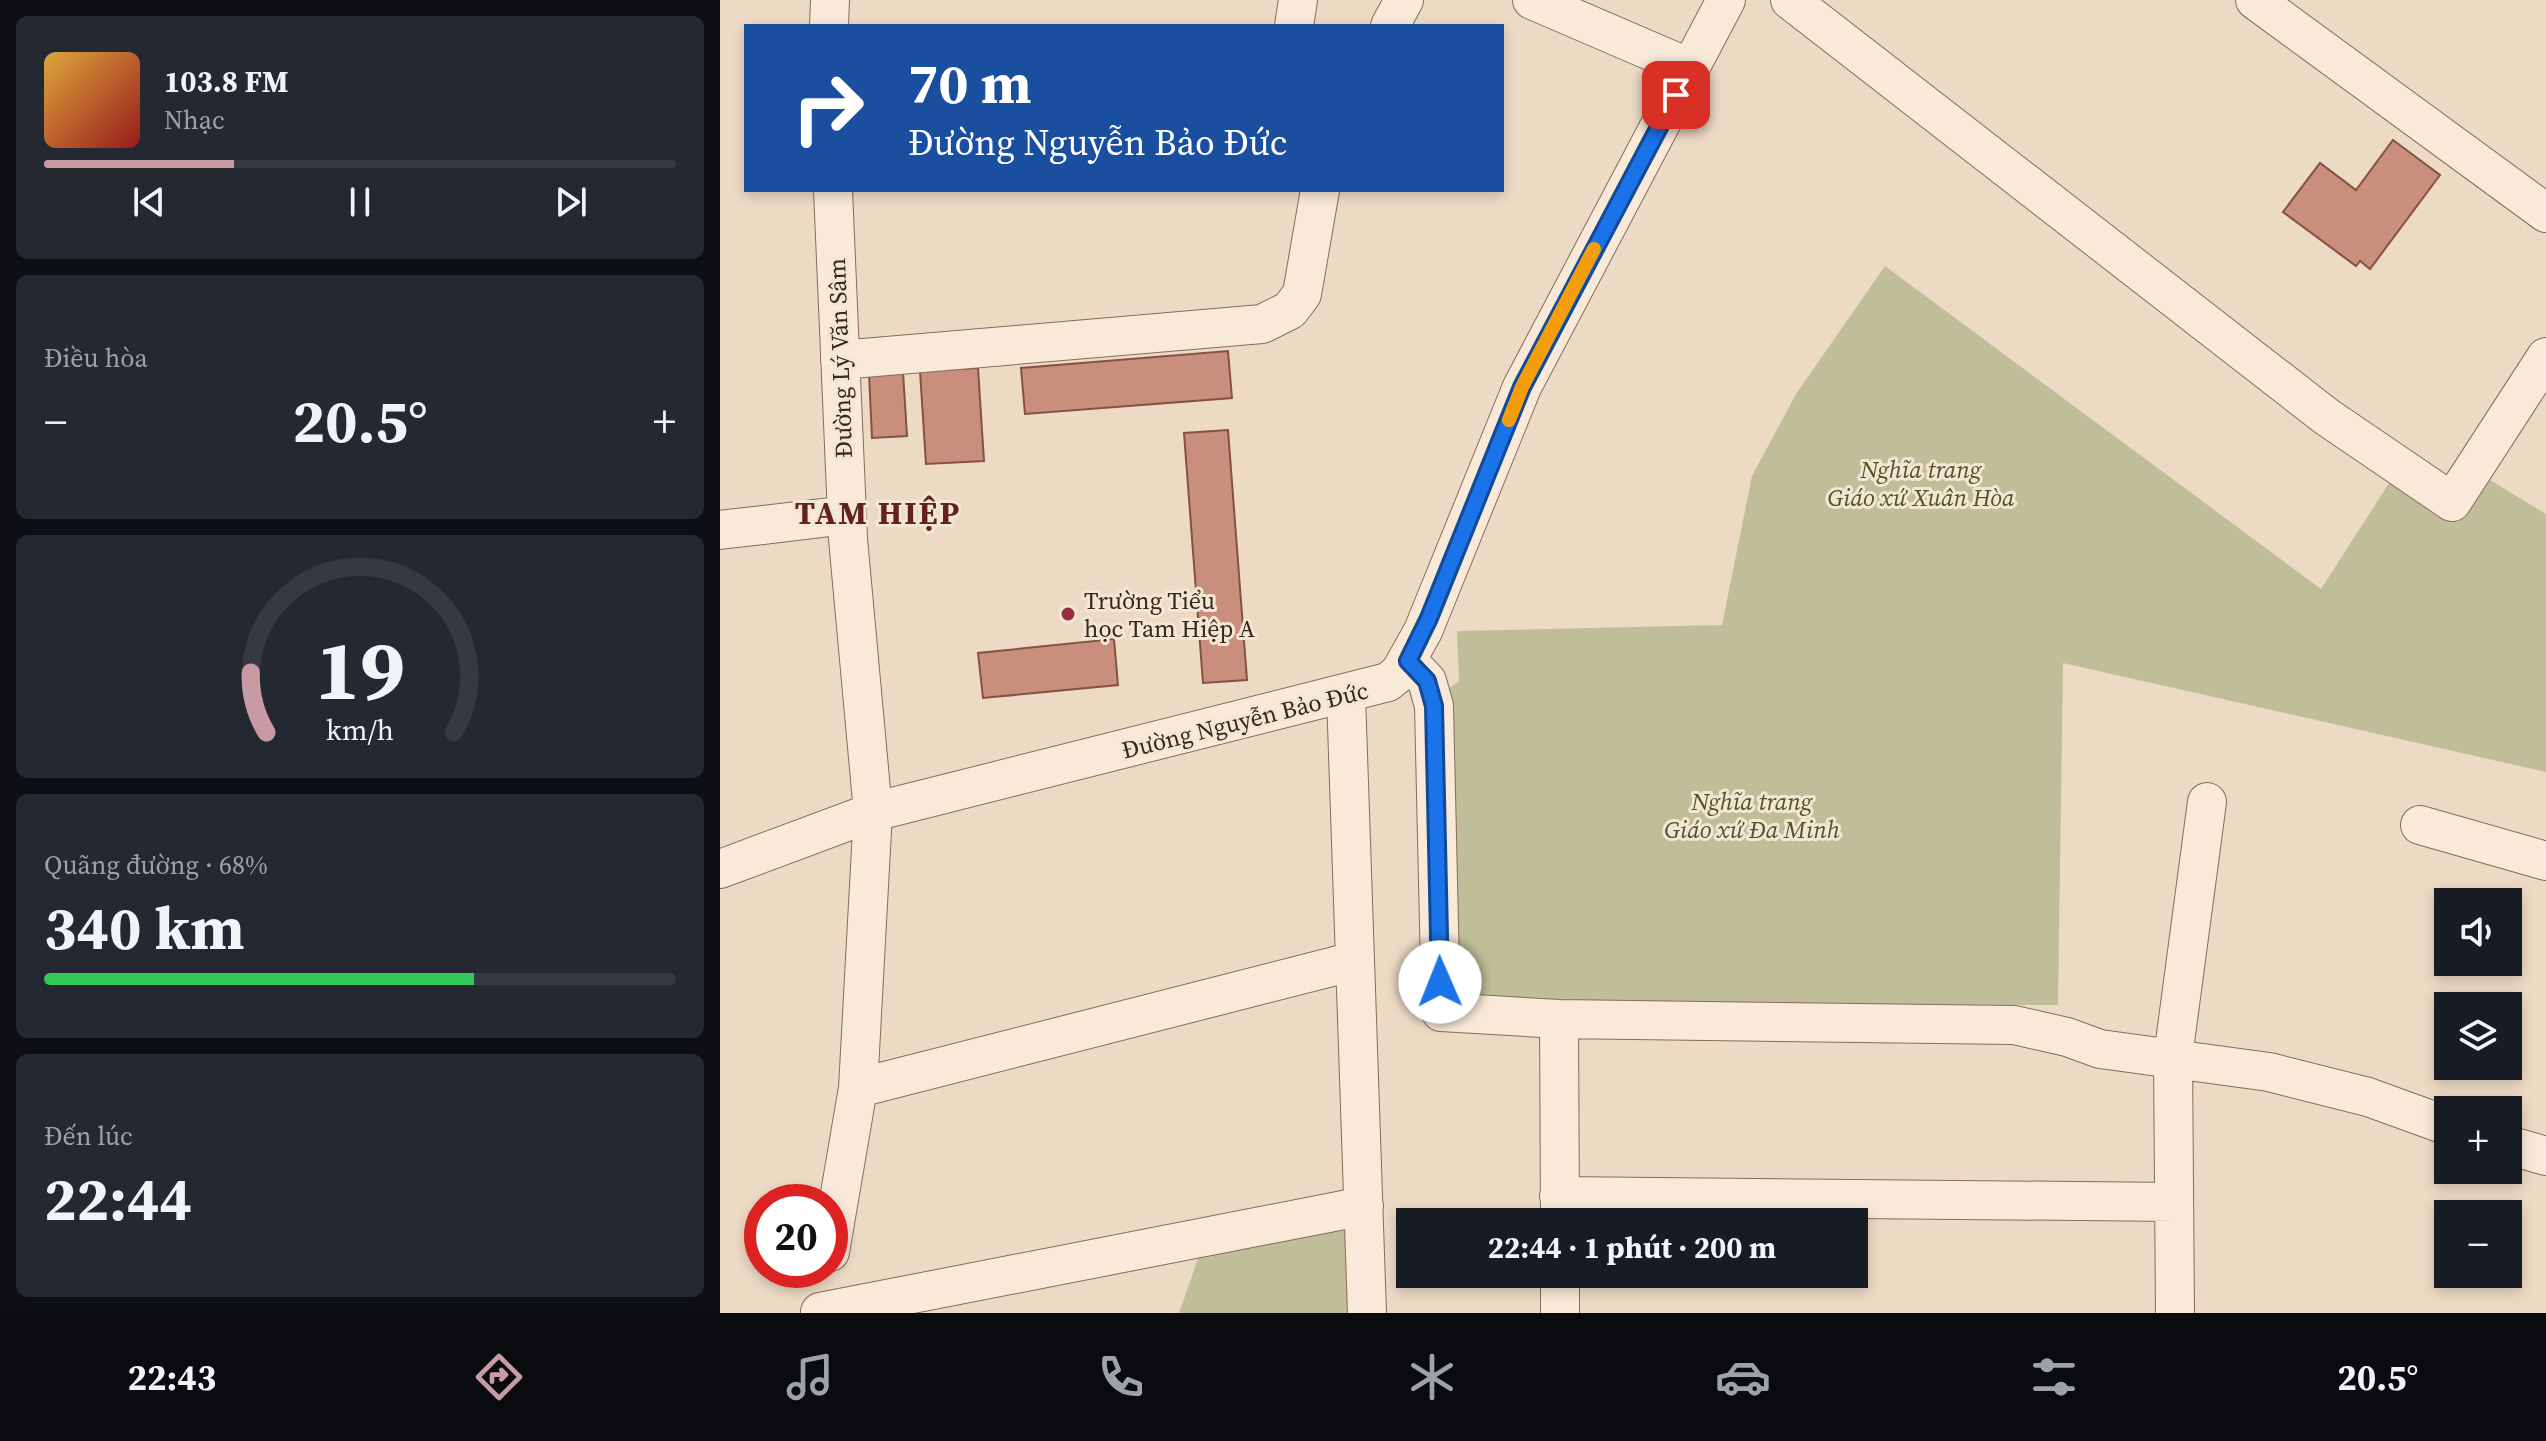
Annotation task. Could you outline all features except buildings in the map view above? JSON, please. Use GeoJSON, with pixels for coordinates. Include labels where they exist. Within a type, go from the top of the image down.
{"type":"FeatureCollection","features":[{"type":"Feature","properties":{"kind":"street"},"geometry":{"type":"LineString","coordinates":[[829,24],[830,0]]}},
{"type":"Feature","properties":{"kind":"street"},"geometry":{"type":"LineString","coordinates":[[1294,24],[1298,0]]}},
{"type":"Feature","properties":{"kind":"street"},"geometry":{"type":"LineString","coordinates":[[1391,24],[1404,0]]}},
{"type":"Feature","properties":{"kind":"street"},"geometry":{"type":"LineString","coordinates":[[1532,0],[1690,68]]}},
{"type":"Feature","properties":{"kind":"street","name":"Đường Nguyễn Bảo Đức"},"geometry":{"type":"LineString","coordinates":[[720,869],[873,812],[1388,682],[1408,661],[1429,618],[1522,387],[1726,0]]}},
{"type":"Feature","properties":{"kind":"street"},"geometry":{"type":"LineString","coordinates":[[1790,0],[2327,417],[2452,502],[2546,357]]}},
{"type":"Feature","properties":{"kind":"street"},"geometry":{"type":"LineString","coordinates":[[2255,0],[2546,213]]}},
{"type":"Feature","properties":{"kind":"street","name":"Đường Lý Văn Sâm"},"geometry":{"type":"LineString","coordinates":[[833,192],[847,515],[873,812],[858,1088],[842,1184]]}},
{"type":"Feature","properties":{"kind":"street"},"geometry":{"type":"LineString","coordinates":[[840,360],[1262,324],[1290,310],[1302,294],[1320,192]]}},
{"type":"Feature","properties":{"kind":"street"},"geometry":{"type":"LineString","coordinates":[[720,530],[847,515]]}},
{"type":"Feature","properties":{"kind":"street"},"geometry":{"type":"LineString","coordinates":[[1408,661],[1427,681],[1434,706],[1441,1012],[1559,1019],[1984,1023],[2034,1029],[2100,1049],[2269,1072],[2368,1097],[2434,1121]]}},
{"type":"Feature","properties":{"kind":"street"},"geometry":{"type":"LineString","coordinates":[[1346,695],[1367,1313]]}},
{"type":"Feature","properties":{"kind":"street"},"geometry":{"type":"LineString","coordinates":[[2175,1313],[2173,1057],[2207,802]]}},
{"type":"Feature","properties":{"kind":"street"},"geometry":{"type":"LineString","coordinates":[[2420,825],[2546,861]]}},
{"type":"Feature","properties":{"kind":"street"},"geometry":{"type":"LineString","coordinates":[[858,1088],[1355,961]]}},
{"type":"Feature","properties":{"kind":"street"},"geometry":{"type":"LineString","coordinates":[[1559,1019],[1560,1208]]}},
{"type":"Feature","properties":{"kind":"street"},"geometry":{"type":"LineString","coordinates":[[2522,1149],[2546,1156]]}},
{"type":"Feature","properties":{"kind":"street"},"geometry":{"type":"LineString","coordinates":[[1648,1208],[2174,1202]]}},
{"type":"Feature","properties":{"kind":"street"},"geometry":{"type":"LineString","coordinates":[[824,1288],[820,1312],[1364,1206]]}},
{"type":"Feature","properties":{"kind":"street"},"geometry":{"type":"LineString","coordinates":[[1560,1288],[1560,1313]]}},
{"type":"Feature","properties":{"kind":"green space"},"geometry":{"type":"Polygon","coordinates":[[[1885,266],[2321,589],[2391,480],[2450,521],[2458,522],[2490,480],[2546,514],[2546,772],[2063,663],[2058,1005],[1447,1004],[1441,694],[1459,681],[1457,631],[1722,625],[1752,476],[1796,394],[1885,266]]]}},
{"type":"Feature","properties":{"kind":"green space"},"geometry":{"type":"Polygon","coordinates":[[[1351,1221],[1354,1313],[1179,1313],[1201,1250],[1351,1221]]]}},
{"type":"Feature","properties":{"kind":"slow traffic"},"geometry":{"type":"LineString","coordinates":[[1509,420],[1522,387],[1594,249]]}},
{"type":"Feature","properties":{"kind":"place","name":"Trường Tiểu học Tam Hiệp A"},"geometry":{"type":"Point","coordinates":[1068,614]}},
{"type":"Feature","properties":{"kind":"district","name":"TAM HIỆP"},"geometry":{"type":"Point","coordinates":[878,513]}},
{"type":"Feature","properties":{"kind":"route"},"geometry":{"type":"LineString","coordinates":[[1440,982],[1434,706],[1427,681],[1408,661],[1429,618],[1522,387],[1676,95]]}},
{"type":"Feature","properties":{"kind":"park label","name":"Nghĩa trang Giáo xứ Xuân Hòa"},"geometry":{"type":"Point","coordinates":[1921,483]}},
{"type":"Feature","properties":{"kind":"park label","name":"Nghĩa trang Giáo xứ Đa Minh"},"geometry":{"type":"Point","coordinates":[1752,815]}}]}
